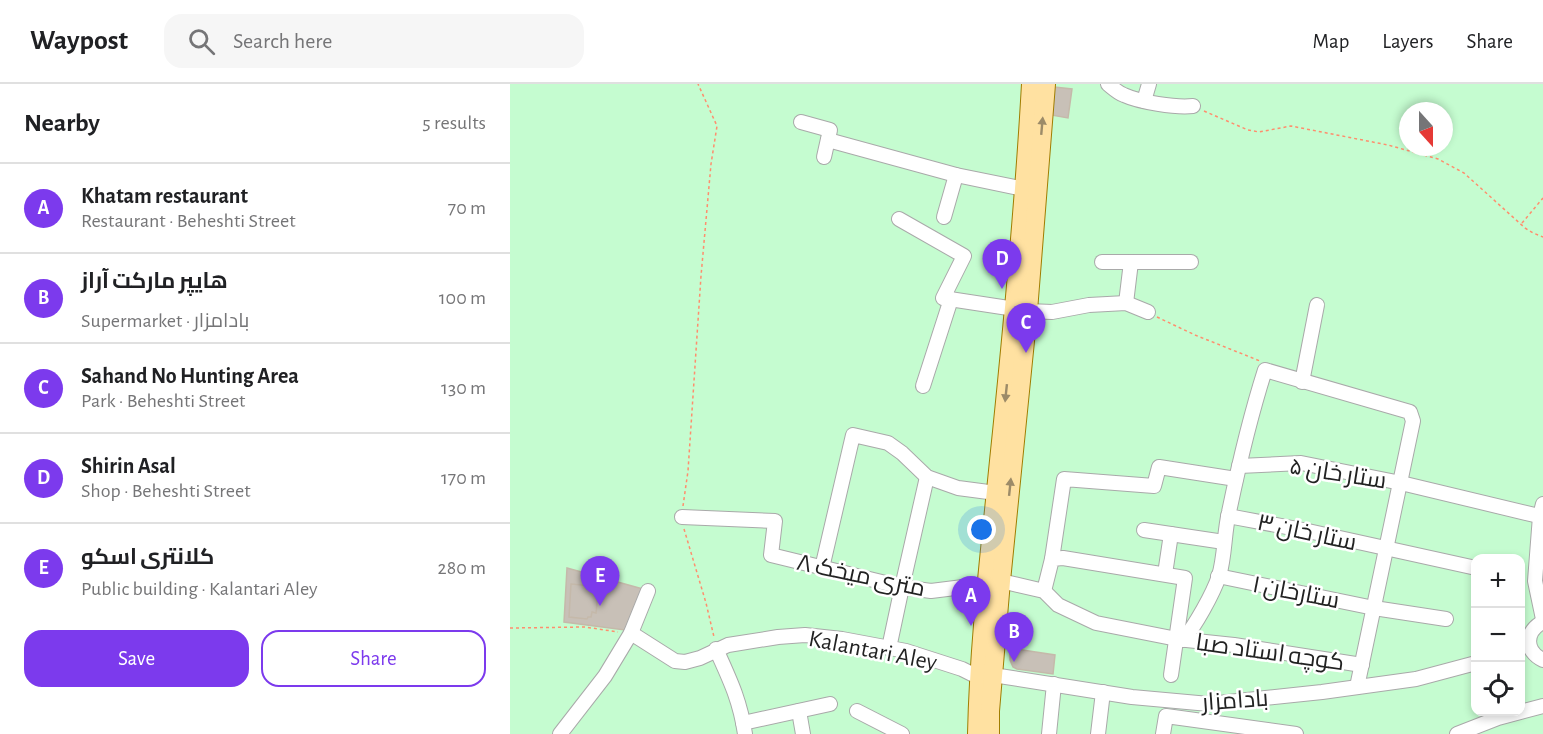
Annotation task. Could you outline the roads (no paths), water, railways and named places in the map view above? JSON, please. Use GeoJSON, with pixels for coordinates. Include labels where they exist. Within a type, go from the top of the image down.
{"type":"FeatureCollection","features":[{"type":"Feature","properties":{"kind":"main road"},"geometry":{"type":"LineString","coordinates":[[994,583],[996,493],[1021,310],[1024,189],[1031,84]]}},
{"type":"Feature","properties":{"kind":"main road"},"geometry":{"type":"LineString","coordinates":[[977,734],[986,675],[1021,310],[1046,84]]}},
{"type":"Feature","properties":{"kind":"main road"},"geometry":{"type":"LineString","coordinates":[[986,675],[990,734]]}},
{"type":"Feature","properties":{"kind":"street"},"geometry":{"type":"LineString","coordinates":[[1108,84],[1123,95],[1144,101],[1184,107],[1193,106]]}},
{"type":"Feature","properties":{"kind":"street"},"geometry":{"type":"LineString","coordinates":[[1144,101],[1149,84]]}},
{"type":"Feature","properties":{"kind":"street"},"geometry":{"type":"LineString","coordinates":[[801,122],[830,130],[824,157]]}},
{"type":"Feature","properties":{"kind":"street"},"geometry":{"type":"LineString","coordinates":[[828,140],[956,175],[1024,189]]}},
{"type":"Feature","properties":{"kind":"street"},"geometry":{"type":"LineString","coordinates":[[944,217],[956,175]]}},
{"type":"Feature","properties":{"kind":"street"},"geometry":{"type":"LineString","coordinates":[[899,219],[964,256],[943,298],[1021,310],[1052,312],[1089,305],[1126,303],[1148,312]]}},
{"type":"Feature","properties":{"kind":"street"},"geometry":{"type":"LineString","coordinates":[[1102,262],[1191,262]]}},
{"type":"Feature","properties":{"kind":"street"},"geometry":{"type":"LineString","coordinates":[[1126,303],[1131,262]]}},
{"type":"Feature","properties":{"kind":"street"},"geometry":{"type":"LineString","coordinates":[[923,386],[951,299]]}},
{"type":"Feature","properties":{"kind":"street"},"geometry":{"type":"LineString","coordinates":[[1302,382],[1317,305]]}},
{"type":"Feature","properties":{"kind":"street"},"geometry":{"type":"LineString","coordinates":[[1180,640],[1191,631],[1218,576],[1238,472],[1265,370],[1410,412],[1413,421],[1357,687]]}},
{"type":"Feature","properties":{"kind":"street"},"geometry":{"type":"LineString","coordinates":[[822,568],[853,435],[888,442],[927,477],[957,488],[996,493]]}},
{"type":"Feature","properties":{"kind":"street","name":"ستار خان ۵"},"geometry":{"type":"LineString","coordinates":[[1052,559],[1064,479],[1154,486],[1159,467],[1238,472],[1301,463],[1542,512]]}},
{"type":"Feature","properties":{"kind":"street"},"geometry":{"type":"LineString","coordinates":[[890,648],[927,477]]}},
{"type":"Feature","properties":{"kind":"street"},"geometry":{"type":"LineString","coordinates":[[1542,512],[1535,581],[1543,620],[1533,629],[1526,650],[1543,660]]}},
{"type":"Feature","properties":{"kind":"street","name":"ستار خان ۳"},"geometry":{"type":"LineString","coordinates":[[1228,516],[1471,567]]}},
{"type":"Feature","properties":{"kind":"street","name":"۸ متری میخک"},"geometry":{"type":"LineString","coordinates":[[682,517],[776,521],[771,555],[902,587],[931,591],[994,583],[1044,591]]}},
{"type":"Feature","properties":{"kind":"street"},"geometry":{"type":"LineString","coordinates":[[1144,530],[1224,542]]}},
{"type":"Feature","properties":{"kind":"street"},"geometry":{"type":"LineString","coordinates":[[1165,574],[1171,534]]}},
{"type":"Feature","properties":{"kind":"street"},"geometry":{"type":"LineString","coordinates":[[1044,591],[1052,559],[1064,558],[1185,578],[1180,640],[1171,675]]}},
{"type":"Feature","properties":{"kind":"street","name":"ستارخان ۱"},"geometry":{"type":"LineString","coordinates":[[1218,576],[1374,608],[1446,619]]}},
{"type":"Feature","properties":{"kind":"street"},"geometry":{"type":"LineString","coordinates":[[1525,579],[1535,581]]}},
{"type":"Feature","properties":{"kind":"street"},"geometry":{"type":"LineString","coordinates":[[560,734],[604,676],[631,633],[648,591]]}},
{"type":"Feature","properties":{"kind":"street","name":"کوچه استاد صبا"},"geometry":{"type":"LineString","coordinates":[[1044,591],[1058,605],[1096,623],[1180,640],[1234,645],[1362,665]]}},
{"type":"Feature","properties":{"kind":"street","name":"Kalantari Aley"},"geometry":{"type":"LineString","coordinates":[[631,633],[675,661],[685,662],[700,658],[728,645],[806,634],[906,651],[986,675]]}},
{"type":"Feature","properties":{"kind":"street"},"geometry":{"type":"LineString","coordinates":[[716,650],[732,682],[744,729],[799,711],[830,704]]}},
{"type":"Feature","properties":{"kind":"street","name":"بادامزار"},"geometry":{"type":"LineString","coordinates":[[986,675],[1132,697],[1209,704],[1416,679],[1471,664]]}},
{"type":"Feature","properties":{"kind":"street"},"geometry":{"type":"LineString","coordinates":[[1048,734],[1054,684]]}},
{"type":"Feature","properties":{"kind":"street"},"geometry":{"type":"LineString","coordinates":[[1098,734],[1102,692]]}},
{"type":"Feature","properties":{"kind":"street"},"geometry":{"type":"LineString","coordinates":[[1240,730],[1242,701]]}},
{"type":"Feature","properties":{"kind":"street"},"geometry":{"type":"LineString","coordinates":[[1457,734],[1498,718],[1543,706]]}},
{"type":"Feature","properties":{"kind":"street"},"geometry":{"type":"LineString","coordinates":[[799,711],[803,734]]}},
{"type":"Feature","properties":{"kind":"street"},"geometry":{"type":"LineString","coordinates":[[857,711],[902,734]]}},
{"type":"Feature","properties":{"kind":"street"},"geometry":{"type":"LineString","coordinates":[[1163,734],[1166,716],[1240,730],[1290,734]]}},
{"type":"Feature","properties":{"kind":"place","name":"Shirin Asal"},"geometry":{"type":"Point","coordinates":[1002,289]}},
{"type":"Feature","properties":{"kind":"place","name":"Sahand No Hunting Area"},"geometry":{"type":"Point","coordinates":[1026,353]}},
{"type":"Feature","properties":{"kind":"place","name":"کلانتری اسکو"},"geometry":{"type":"Point","coordinates":[600,606]}},
{"type":"Feature","properties":{"kind":"place","name":"Khatam restaurant"},"geometry":{"type":"Point","coordinates":[971,626]}},
{"type":"Feature","properties":{"kind":"place","name":"هایپر مارکت آراز"},"geometry":{"type":"Point","coordinates":[1014,662]}}]}
